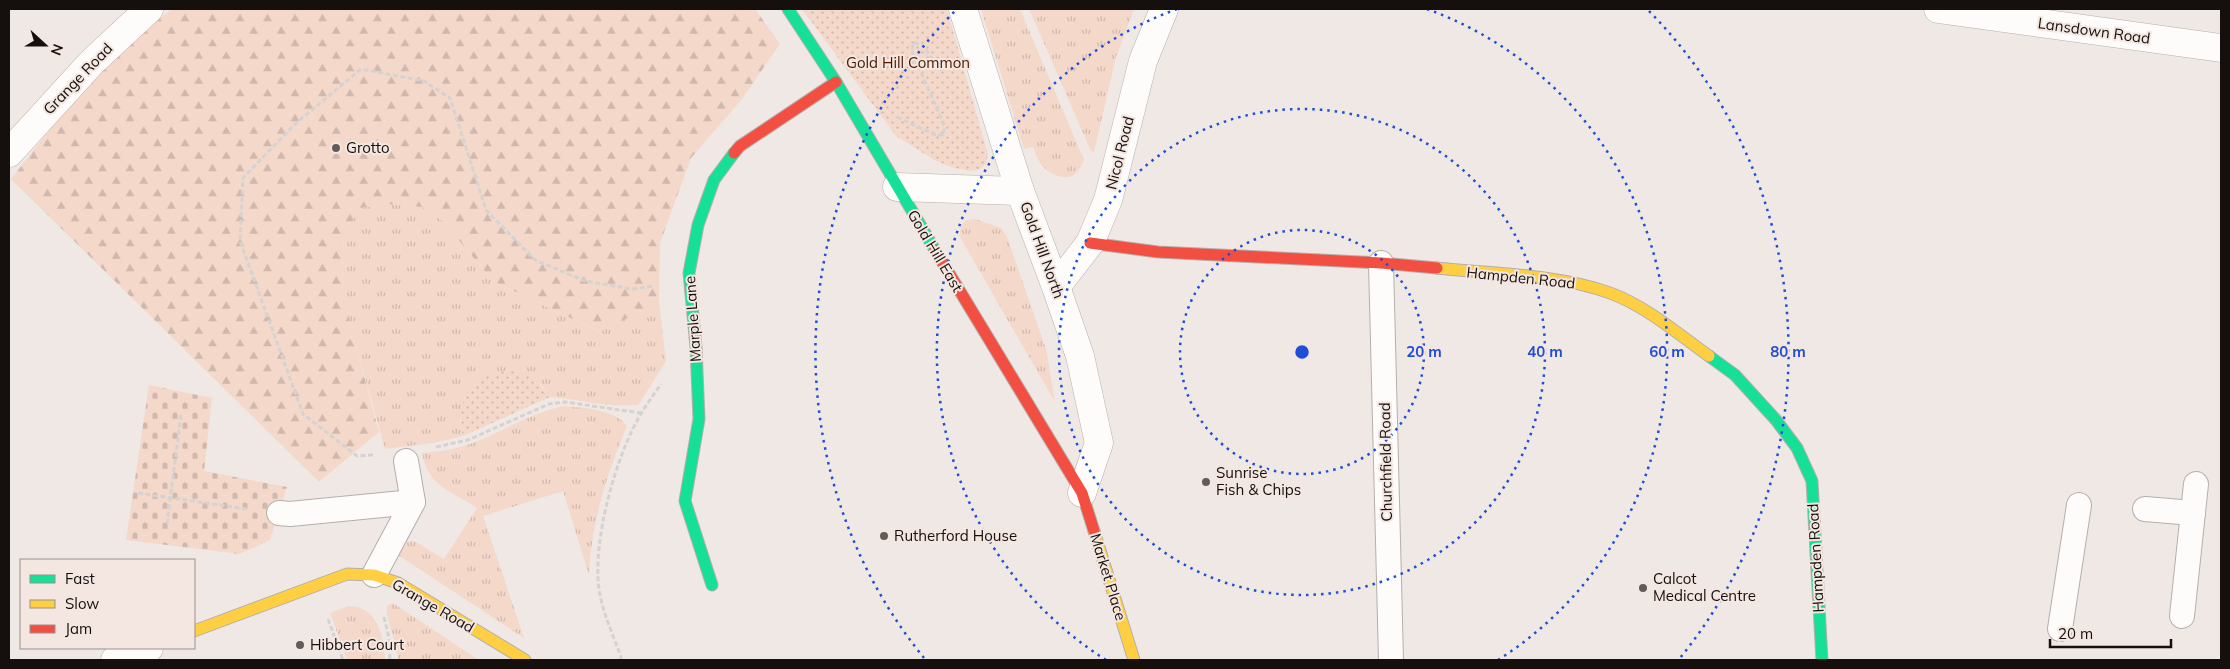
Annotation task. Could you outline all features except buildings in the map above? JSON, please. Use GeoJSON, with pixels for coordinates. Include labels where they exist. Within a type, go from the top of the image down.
{"type":"FeatureCollection","features":[{"type":"Feature","properties":{"kind":"street","name":"Grange Road"},"geometry":{"type":"LineString","coordinates":[[9,153],[92,62],[149,9]]}},
{"type":"Feature","properties":{"kind":"street","name":"Gold Hill East"},"geometry":{"type":"LineString","coordinates":[[788,9],[836,82],[897,187],[1082,493]]}},
{"type":"Feature","properties":{"kind":"street","name":"Gold Hill North"},"geometry":{"type":"LineString","coordinates":[[963,9],[1020,191],[1080,356],[1099,443],[1082,493]]}},
{"type":"Feature","properties":{"kind":"street","name":"Nicol Road"},"geometry":{"type":"LineString","coordinates":[[1056,287],[1090,243],[1108,200],[1143,61],[1164,9]]}},
{"type":"Feature","properties":{"kind":"street","name":"Lansdown Road"},"geometry":{"type":"LineString","coordinates":[[1938,9],[2221,48]]}},
{"type":"Feature","properties":{"kind":"street","name":"Marple Lane"},"geometry":{"type":"LineString","coordinates":[[712,585],[684,501],[700,419],[689,273],[698,225],[714,180],[740,146],[836,82]]}},
{"type":"Feature","properties":{"kind":"street"},"geometry":{"type":"LineString","coordinates":[[897,187],[1020,191]]}},
{"type":"Feature","properties":{"kind":"street","name":"Hampden Road"},"geometry":{"type":"LineString","coordinates":[[1090,243],[1158,252],[1381,263],[1574,282],[1611,293],[1646,311],[1735,375],[1771,414],[1797,448],[1812,481],[1822,660]]}},
{"type":"Feature","properties":{"kind":"street","name":"Market Place"},"geometry":{"type":"LineString","coordinates":[[1082,493],[1134,660]]}},
{"type":"Feature","properties":{"kind":"street","name":"Grange Road"},"geometry":{"type":"LineString","coordinates":[[195,631],[347,574],[374,575],[398,582],[524,660]]}},
{"type":"Feature","properties":{"kind":"street"},"geometry":{"type":"LineString","coordinates":[[115,660],[145,649]]}},
{"type":"Feature","properties":{"kind":"lane","name":"Churchfield Road"},"geometry":{"type":"LineString","coordinates":[[1381,263],[1391,660]]}},
{"type":"Feature","properties":{"kind":"lane"},"geometry":{"type":"LineString","coordinates":[[374,575],[413,502],[406,461]]}},
{"type":"Feature","properties":{"kind":"lane"},"geometry":{"type":"LineString","coordinates":[[2182,616],[2196,484]]}},
{"type":"Feature","properties":{"kind":"lane"},"geometry":{"type":"LineString","coordinates":[[279,513],[290,514],[413,502]]}},
{"type":"Feature","properties":{"kind":"lane"},"geometry":{"type":"LineString","coordinates":[[2060,629],[2079,505]]}},
{"type":"Feature","properties":{"kind":"lane"},"geometry":{"type":"LineString","coordinates":[[2145,509],[2193,514]]}},
{"type":"Feature","properties":{"kind":"path"},"geometry":{"type":"LineString","coordinates":[[868,136],[895,115],[936,135],[943,135],[945,131],[912,52],[913,43],[922,44],[939,69],[954,71]]}},
{"type":"Feature","properties":{"kind":"path"},"geometry":{"type":"LineString","coordinates":[[376,454],[357,456],[303,414],[240,241],[243,178],[295,124],[361,70],[424,81],[450,98],[486,210],[535,260],[585,281],[634,289],[658,286]]}},
{"type":"Feature","properties":{"kind":"path"},"geometry":{"type":"LineString","coordinates":[[621,660],[600,595],[597,568],[600,532],[624,451],[641,413],[663,381]]}},
{"type":"Feature","properties":{"kind":"path"},"geometry":{"type":"LineString","coordinates":[[429,449],[468,440],[549,404],[565,402],[641,413]]}},
{"type":"Feature","properties":{"kind":"path"},"geometry":{"type":"LineString","coordinates":[[167,524],[182,415]]}},
{"type":"Feature","properties":{"kind":"path"},"geometry":{"type":"LineString","coordinates":[[138,493],[279,513]]}},
{"type":"Feature","properties":{"kind":"path"},"geometry":{"type":"LineString","coordinates":[[383,612],[390,638],[390,660]]}},
{"type":"Feature","properties":{"kind":"path"},"geometry":{"type":"LineString","coordinates":[[326,616],[343,660]]}},
{"type":"Feature","properties":{"kind":"green space"},"geometry":{"type":"Polygon","coordinates":[[[172,9],[755,9],[780,44],[742,99],[691,158],[660,243],[659,302],[600,332],[493,281],[443,221],[422,207],[387,204],[360,208],[344,235],[342,272],[351,328],[379,432],[319,482],[11,179],[70,104],[128,44],[172,9]]]}},
{"type":"Feature","properties":{"kind":"green space","name":"Gold Hill Common"},"geometry":{"type":"Polygon","coordinates":[[[802,9],[947,9],[988,155],[986,164],[979,170],[970,171],[954,168],[936,161],[896,136],[802,9]]]}},
{"type":"Feature","properties":{"kind":"green space"},"geometry":{"type":"Polygon","coordinates":[[[981,9],[1020,9],[1084,160],[1074,175],[1063,177],[1050,172],[1042,166],[1033,147],[1024,149],[981,9]]]}},
{"type":"Feature","properties":{"kind":"green space"},"geometry":{"type":"Polygon","coordinates":[[[1029,9],[1134,9],[1116,57],[1094,152],[1091,151],[1029,9]]]}},
{"type":"Feature","properties":{"kind":"green space"},"geometry":{"type":"Polygon","coordinates":[[[387,204],[422,207],[443,221],[493,281],[599,332],[659,302],[666,361],[639,404],[606,405],[550,397],[541,384],[460,420],[463,436],[433,443],[385,449],[351,328],[342,272],[344,235],[360,208],[387,204]]]}},
{"type":"Feature","properties":{"kind":"green space"},"geometry":{"type":"Polygon","coordinates":[[[975,219],[1001,228],[1007,237],[1046,349],[1055,402],[960,237],[961,225],[967,220],[975,219]]]}},
{"type":"Feature","properties":{"kind":"green space"},"geometry":{"type":"Polygon","coordinates":[[[512,370],[534,380],[550,397],[463,436],[462,410],[464,399],[470,390],[486,376],[512,370]]]}},
{"type":"Feature","properties":{"kind":"green space"},"geometry":{"type":"Polygon","coordinates":[[[149,385],[212,398],[204,471],[287,487],[270,540],[240,554],[126,540],[149,385]]]}},
{"type":"Feature","properties":{"kind":"green space"},"geometry":{"type":"Polygon","coordinates":[[[564,406],[598,410],[615,416],[627,426],[601,499],[590,556],[589,575],[563,491],[483,516],[524,638],[398,555],[407,542],[414,541],[444,559],[477,508],[442,487],[436,481],[425,465],[422,453],[444,451],[467,445],[539,413],[564,406]]]}},
{"type":"Feature","properties":{"kind":"green space"},"geometry":{"type":"Polygon","coordinates":[[[393,603],[479,660],[398,660],[387,611],[387,606],[393,603]]]}},
{"type":"Feature","properties":{"kind":"green space"},"geometry":{"type":"Polygon","coordinates":[[[349,606],[367,611],[373,617],[383,641],[385,660],[347,660],[330,613],[349,606]]]}},
{"type":"Feature","properties":{"kind":"traffic: fast"},"geometry":{"type":"LineString","coordinates":[[788,9],[836,82],[935,250]]}},
{"type":"Feature","properties":{"kind":"traffic: fast"},"geometry":{"type":"LineString","coordinates":[[712,585],[685,501],[699,419],[696,347],[689,273],[698,225],[714,180],[734,153]]}},
{"type":"Feature","properties":{"kind":"traffic: fast"},"geometry":{"type":"LineString","coordinates":[[1709,356],[1735,375],[1776,420],[1797,448],[1812,481],[1822,660]]}},
{"type":"Feature","properties":{"kind":"traffic: slow"},"geometry":{"type":"LineString","coordinates":[[1437,268],[1547,278],[1610,293],[1649,313],[1709,356]]}},
{"type":"Feature","properties":{"kind":"traffic: slow"},"geometry":{"type":"LineString","coordinates":[[1094,531],[1134,660]]}},
{"type":"Feature","properties":{"kind":"traffic: slow"},"geometry":{"type":"LineString","coordinates":[[195,631],[347,574],[374,575],[398,583],[525,660]]}},
{"type":"Feature","properties":{"kind":"traffic: jam"},"geometry":{"type":"LineString","coordinates":[[734,153],[740,146],[836,82]]}},
{"type":"Feature","properties":{"kind":"traffic: jam"},"geometry":{"type":"LineString","coordinates":[[1090,243],[1158,252],[1381,263],[1437,268]]}},
{"type":"Feature","properties":{"kind":"traffic: jam"},"geometry":{"type":"LineString","coordinates":[[935,250],[1082,493],[1094,531]]}},
{"type":"Feature","properties":{"kind":"place","name":"Grotto"},"geometry":{"type":"Point","coordinates":[336,148]}},
{"type":"Feature","properties":{"kind":"place","name":"Sunrise Fish & Chips"},"geometry":{"type":"Point","coordinates":[1206,482]}},
{"type":"Feature","properties":{"kind":"place","name":"Rutherford House"},"geometry":{"type":"Point","coordinates":[884,536]}},
{"type":"Feature","properties":{"kind":"place","name":"Calcot Medical Centre"},"geometry":{"type":"Point","coordinates":[1643,588]}},
{"type":"Feature","properties":{"kind":"place","name":"Hibbert Court"},"geometry":{"type":"Point","coordinates":[300,645]}}]}
